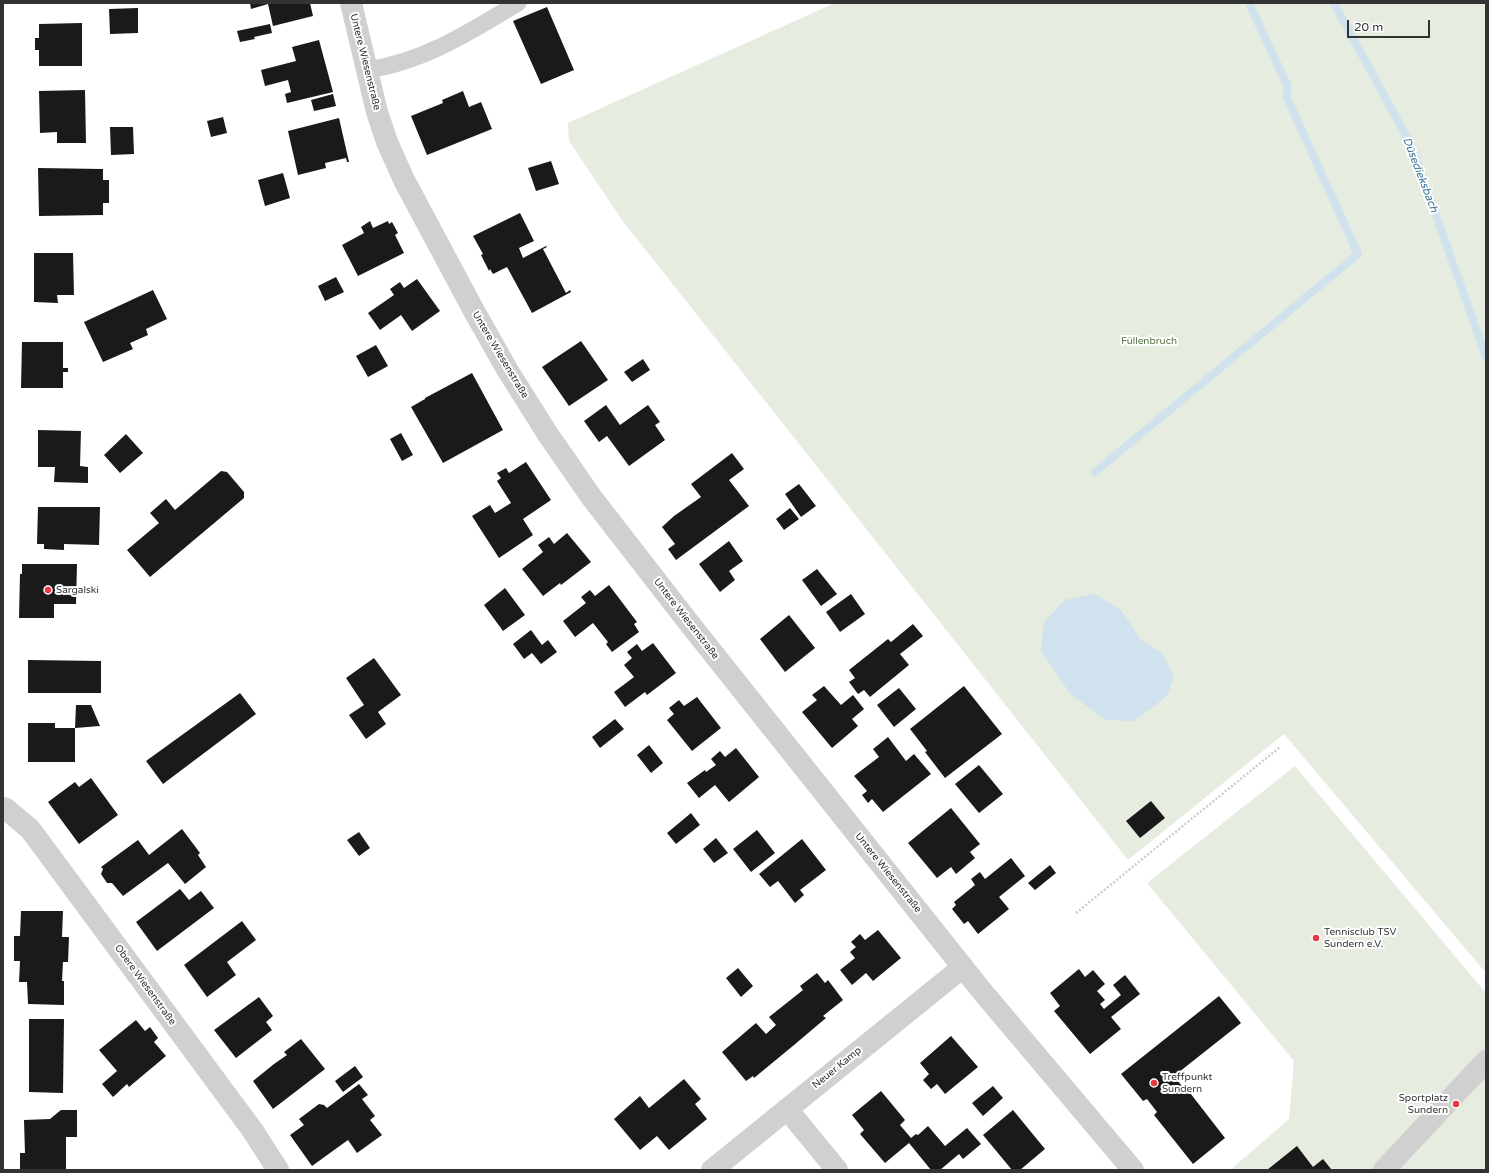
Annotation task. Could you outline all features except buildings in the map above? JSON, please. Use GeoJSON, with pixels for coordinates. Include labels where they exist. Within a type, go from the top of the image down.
{"type":"FeatureCollection","features":[{"type":"Feature","properties":{"kind":"street","name":"Untere Wiesenstraße"},"geometry":{"type":"LineString","coordinates":[[351,3],[377,112],[387,142],[404,180],[474,312],[508,371],[547,433],[592,498],[962,967],[1133,1170]]}},
{"type":"Feature","properties":{"kind":"street","name":"Obere Wiesenstraße"},"geometry":{"type":"LineString","coordinates":[[3,808],[30,829],[253,1131],[278,1170]]}},
{"type":"Feature","properties":{"kind":"street","name":"Neuer Kamp"},"geometry":{"type":"LineString","coordinates":[[712,1170],[962,967]]}},
{"type":"Feature","properties":{"kind":"street"},"geometry":{"type":"LineString","coordinates":[[1384,1170],[1486,1062]]}},
{"type":"Feature","properties":{"kind":"street"},"geometry":{"type":"LineString","coordinates":[[787,1109],[837,1170]]}},
{"type":"Feature","properties":{"kind":"lane"},"geometry":{"type":"LineString","coordinates":[[367,70],[388,67],[432,51],[467,34],[518,3]]}},
{"type":"Feature","properties":{"kind":"path"},"geometry":{"type":"LineString","coordinates":[[1076,913],[1280,747]]}},
{"type":"Feature","properties":{"kind":"green space","name":"Füllenbruch"},"geometry":{"type":"Polygon","coordinates":[[[835,3],[1486,3],[1486,973],[1284,734],[1128,860],[622,220],[569,141],[568,123],[835,3]]]}},
{"type":"Feature","properties":{"kind":"green space","name":"Tennisclub TSV Sundern e.V."},"geometry":{"type":"Polygon","coordinates":[[[1295,766],[1486,993],[1486,1170],[1230,1170],[1289,1119],[1294,1061],[1147,883],[1295,766]]]}},
{"type":"Feature","properties":{"kind":"water"},"geometry":{"type":"Polygon","coordinates":[[[1095,594],[1121,610],[1141,640],[1161,652],[1174,676],[1168,694],[1156,705],[1133,721],[1106,720],[1071,695],[1041,651],[1044,622],[1065,600],[1095,594]]]}},
{"type":"Feature","properties":{"kind":"waterway"},"geometry":{"type":"LineString","coordinates":[[1095,472],[1358,254],[1287,98],[1287,85],[1249,3]]}},
{"type":"Feature","properties":{"kind":"waterway","name":"Düsedieksbach"},"geometry":{"type":"LineString","coordinates":[[1334,3],[1412,147],[1486,357]]}},
{"type":"Feature","properties":{"kind":"place","name":"Sargalski"},"geometry":{"type":"Point","coordinates":[48,590]}},
{"type":"Feature","properties":{"kind":"place","name":"Tennisclub TSV Sundern e.V."},"geometry":{"type":"Point","coordinates":[1316,938]}},
{"type":"Feature","properties":{"kind":"place","name":"Treffpunkt Sundern"},"geometry":{"type":"Point","coordinates":[1154,1083]}},
{"type":"Feature","properties":{"kind":"place","name":"Sportplatz Sundern"},"geometry":{"type":"Point","coordinates":[1456,1104]}}]}
